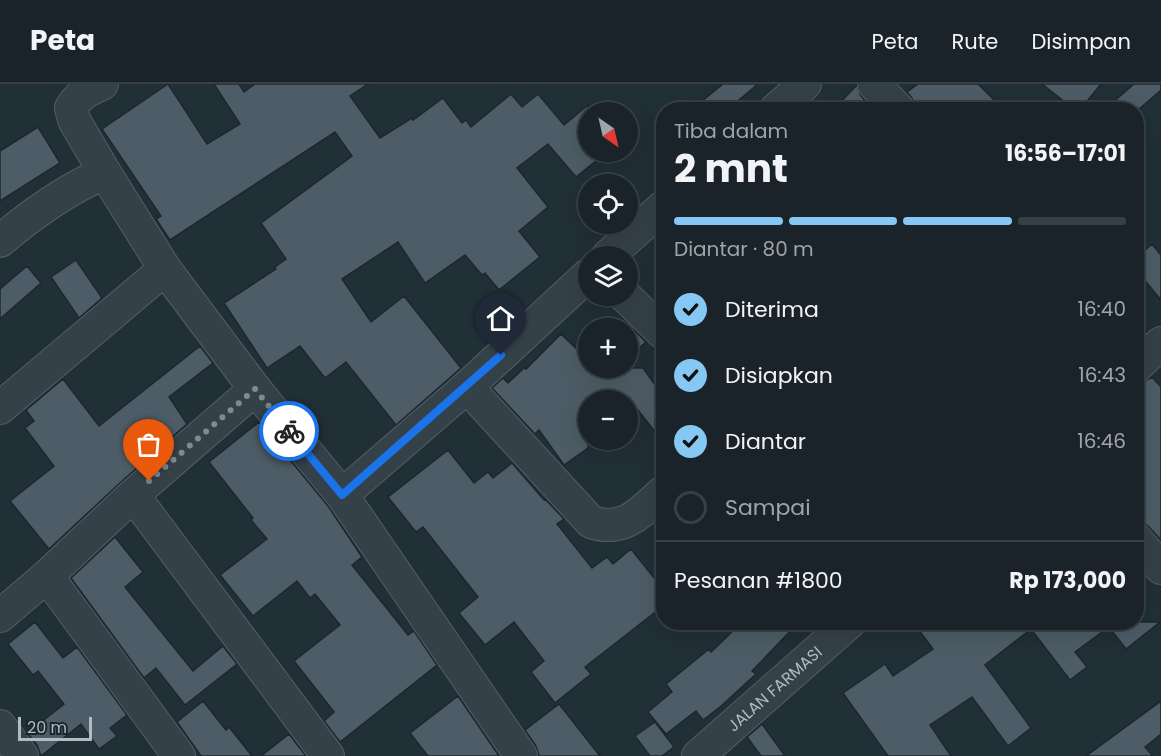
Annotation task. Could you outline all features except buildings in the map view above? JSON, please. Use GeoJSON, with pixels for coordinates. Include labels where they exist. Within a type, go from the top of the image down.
{"type":"FeatureCollection","features":[{"type":"Feature","properties":{"kind":"street"},"geometry":{"type":"LineString","coordinates":[[102,84],[84,91],[71,108],[74,120],[105,173],[165,269],[255,389],[342,495],[520,756]]}},
{"type":"Feature","properties":{"kind":"street"},"geometry":{"type":"LineString","coordinates":[[784,102],[805,84]]}},
{"type":"Feature","properties":{"kind":"street"},"geometry":{"type":"LineString","coordinates":[[874,84],[891,102]]}},
{"type":"Feature","properties":{"kind":"street"},"geometry":{"type":"LineString","coordinates":[[0,241],[44,207],[88,180],[105,173]]}},
{"type":"Feature","properties":{"kind":"street"},"geometry":{"type":"LineString","coordinates":[[619,246],[656,213]]}},
{"type":"Feature","properties":{"kind":"street"},"geometry":{"type":"LineString","coordinates":[[0,408],[165,269]]}},
{"type":"Feature","properties":{"kind":"street"},"geometry":{"type":"LineString","coordinates":[[342,495],[467,387],[578,284]]}},
{"type":"Feature","properties":{"kind":"street"},"geometry":{"type":"LineString","coordinates":[[635,306],[656,326]]}},
{"type":"Feature","properties":{"kind":"street"},"geometry":{"type":"LineString","coordinates":[[467,387],[591,522],[624,523],[656,498]]}},
{"type":"Feature","properties":{"kind":"street"},"geometry":{"type":"LineString","coordinates":[[0,616],[47,576],[133,495],[255,389]]}},
{"type":"Feature","properties":{"kind":"street"},"geometry":{"type":"LineString","coordinates":[[133,495],[328,756]]}},
{"type":"Feature","properties":{"kind":"street"},"geometry":{"type":"LineString","coordinates":[[1144,548],[1161,568]]}},
{"type":"Feature","properties":{"kind":"street"},"geometry":{"type":"LineString","coordinates":[[47,576],[179,756]]}},
{"type":"Feature","properties":{"kind":"street","name":"JALAN FARMASI"},"geometry":{"type":"LineString","coordinates":[[698,756],[841,630]]}},
{"type":"Feature","properties":{"kind":"street"},"geometry":{"type":"LineString","coordinates":[[0,726],[22,756]]}},
{"type":"Feature","properties":{"kind":"way so far"},"geometry":{"type":"LineString","coordinates":[[149,481],[255,389],[289,431]]}},
{"type":"Feature","properties":{"kind":"route"},"geometry":{"type":"LineString","coordinates":[[289,431],[342,495],[501,355]]}}]}
